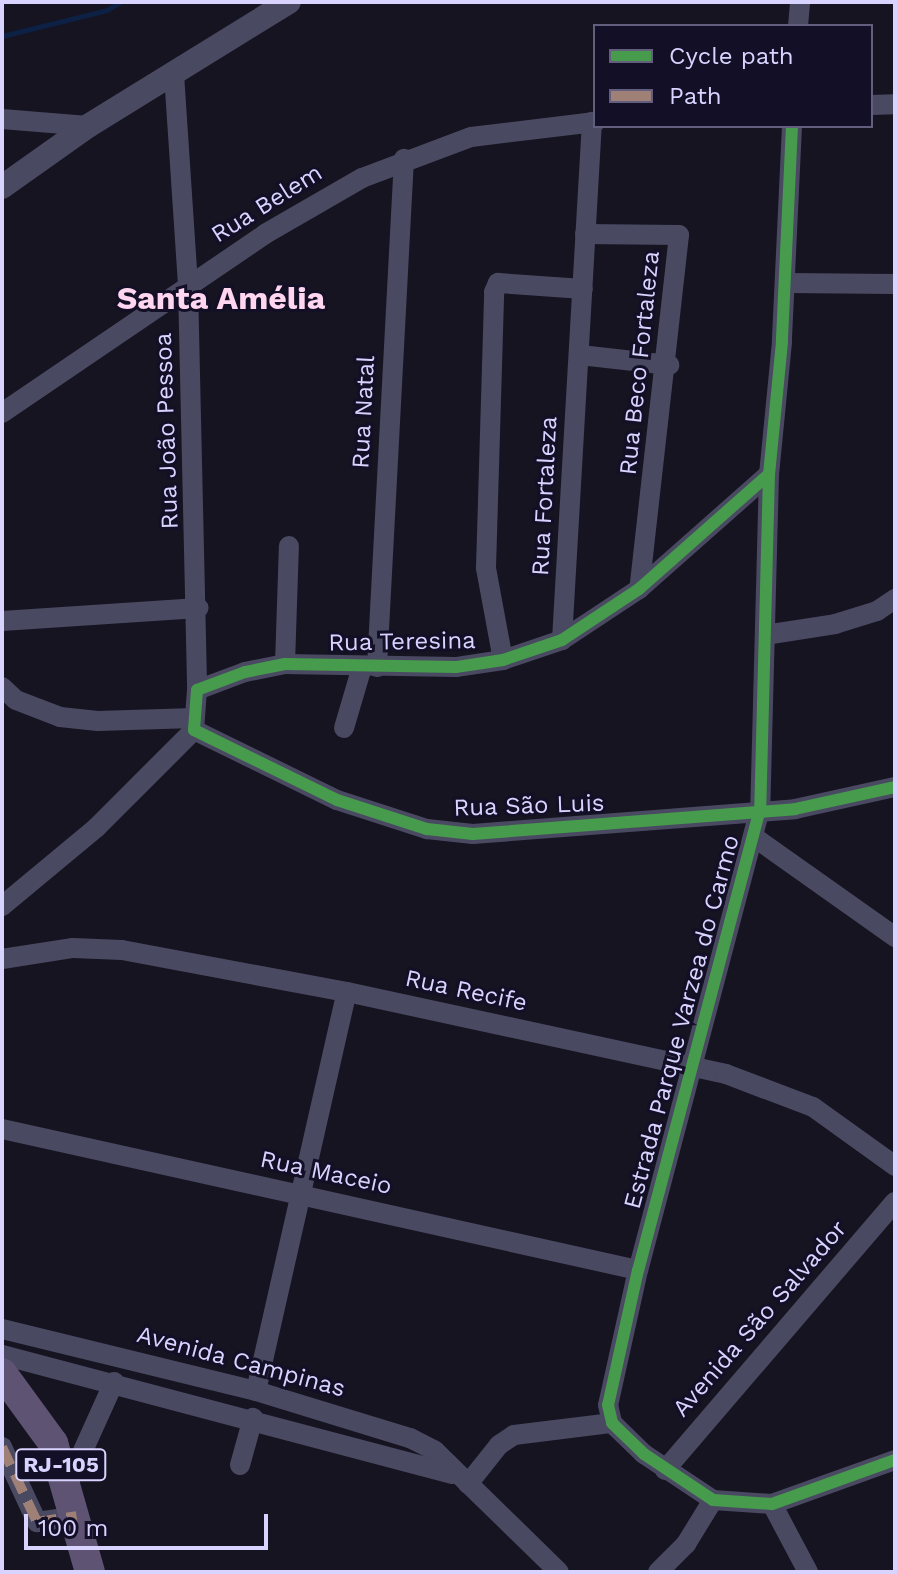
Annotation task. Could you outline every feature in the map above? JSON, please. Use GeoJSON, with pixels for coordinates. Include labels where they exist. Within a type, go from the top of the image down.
{"type":"FeatureCollection","features":[{"type":"Feature","properties":{"kind":"main road","name":"RJ-105"},"geometry":{"type":"LineString","coordinates":[[2,1373],[53,1443],[68,1484],[90,1572]]}},
{"type":"Feature","properties":{"kind":"street"},"geometry":{"type":"LineString","coordinates":[[2,187],[88,126],[289,2]]}},
{"type":"Feature","properties":{"kind":"street"},"geometry":{"type":"LineString","coordinates":[[798,24],[800,2]]}},
{"type":"Feature","properties":{"kind":"street","name":"Rua João Pessoa"},"geometry":{"type":"LineString","coordinates":[[174,74],[188,286],[199,608],[197,690]]}},
{"type":"Feature","properties":{"kind":"street"},"geometry":{"type":"LineString","coordinates":[[873,105],[895,104]]}},
{"type":"Feature","properties":{"kind":"street"},"geometry":{"type":"LineString","coordinates":[[2,119],[88,126]]}},
{"type":"Feature","properties":{"kind":"street","name":"Rua Belem"},"geometry":{"type":"LineString","coordinates":[[2,413],[314,202],[404,159],[471,137],[593,122]]}},
{"type":"Feature","properties":{"kind":"street","name":"Rua Fortaleza"},"geometry":{"type":"LineString","coordinates":[[562,640],[594,128]]}},
{"type":"Feature","properties":{"kind":"street","name":"Estrada Parque Varzea do Carmo"},"geometry":{"type":"LineString","coordinates":[[612,1423],[610,1386],[760,809],[769,474],[786,283],[792,128]]}},
{"type":"Feature","properties":{"kind":"street","name":"Rua Natal"},"geometry":{"type":"LineString","coordinates":[[344,728],[370,667],[404,159]]}},
{"type":"Feature","properties":{"kind":"street","name":"Rua Beco Fortaleza"},"geometry":{"type":"LineString","coordinates":[[585,234],[679,235],[669,365],[639,589]]}},
{"type":"Feature","properties":{"kind":"street","name":"Rua Teresina"},"geometry":{"type":"LineString","coordinates":[[503,660],[486,568],[494,292],[498,283],[583,289]]}},
{"type":"Feature","properties":{"kind":"street"},"geometry":{"type":"LineString","coordinates":[[786,283],[895,284]]}},
{"type":"Feature","properties":{"kind":"street"},"geometry":{"type":"LineString","coordinates":[[580,355],[669,365]]}},
{"type":"Feature","properties":{"kind":"street","name":"Rua Teresina"},"geometry":{"type":"LineString","coordinates":[[197,690],[220,678],[285,664],[456,667],[503,660],[562,640],[639,589],[769,474]]}},
{"type":"Feature","properties":{"kind":"street"},"geometry":{"type":"LineString","coordinates":[[285,664],[289,546]]}},
{"type":"Feature","properties":{"kind":"street"},"geometry":{"type":"LineString","coordinates":[[765,635],[835,624],[877,611],[895,599]]}},
{"type":"Feature","properties":{"kind":"street"},"geometry":{"type":"LineString","coordinates":[[2,621],[199,608]]}},
{"type":"Feature","properties":{"kind":"street"},"geometry":{"type":"LineString","coordinates":[[2,687],[16,700],[60,717],[194,724]]}},
{"type":"Feature","properties":{"kind":"street"},"geometry":{"type":"LineString","coordinates":[[2,906],[96,828],[194,724],[197,690]]}},
{"type":"Feature","properties":{"kind":"street","name":"Rua São Luis"},"geometry":{"type":"LineString","coordinates":[[194,724],[337,800],[427,829],[473,834],[586,828],[826,805],[895,787]]}},
{"type":"Feature","properties":{"kind":"street"},"geometry":{"type":"LineString","coordinates":[[754,837],[895,937]]}},
{"type":"Feature","properties":{"kind":"street","name":"Rua Recife"},"geometry":{"type":"LineString","coordinates":[[2,959],[73,948],[122,950],[347,992],[691,1068],[771,1088],[813,1107],[895,1166]]}},
{"type":"Feature","properties":{"kind":"street"},"geometry":{"type":"LineString","coordinates":[[256,1391],[298,1193],[347,992]]}},
{"type":"Feature","properties":{"kind":"street","name":"Rua Maceio"},"geometry":{"type":"LineString","coordinates":[[2,1129],[638,1270]]}},
{"type":"Feature","properties":{"kind":"street","name":"Avenida São Salvador"},"geometry":{"type":"LineString","coordinates":[[665,1470],[895,1202]]}},
{"type":"Feature","properties":{"kind":"street","name":"Avenida Campinas"},"geometry":{"type":"LineString","coordinates":[[2,1329],[256,1391],[410,1438],[435,1451],[460,1479],[507,1516],[559,1572]]}},
{"type":"Feature","properties":{"kind":"street","name":"Avenida Campinas"},"geometry":{"type":"LineString","coordinates":[[2,1355],[253,1418],[460,1479]]}},
{"type":"Feature","properties":{"kind":"street"},"geometry":{"type":"LineString","coordinates":[[68,1484],[114,1382]]}},
{"type":"Feature","properties":{"kind":"street"},"geometry":{"type":"LineString","coordinates":[[240,1465],[253,1418]]}},
{"type":"Feature","properties":{"kind":"street"},"geometry":{"type":"LineString","coordinates":[[460,1479],[514,1435],[612,1423],[665,1470],[713,1500],[772,1504],[895,1460]]}},
{"type":"Feature","properties":{"kind":"street"},"geometry":{"type":"LineString","coordinates":[[2,1447],[37,1522],[77,1516]]}},
{"type":"Feature","properties":{"kind":"street"},"geometry":{"type":"LineString","coordinates":[[658,1572],[686,1544],[713,1500]]}},
{"type":"Feature","properties":{"kind":"street"},"geometry":{"type":"LineString","coordinates":[[772,1504],[808,1572]]}},
{"type":"Feature","properties":{"kind":"waterway"},"geometry":{"type":"LineString","coordinates":[[2,36],[107,10],[120,2]]}},
{"type":"Feature","properties":{"kind":"marked path"},"geometry":{"type":"LineString","coordinates":[[2,1447],[37,1522],[77,1516]]}},
{"type":"Feature","properties":{"kind":"cycle path"},"geometry":{"type":"LineString","coordinates":[[792,128],[782,342],[769,474],[760,809],[638,1270],[608,1405],[612,1423],[644,1454],[713,1500],[772,1504],[895,1460]]}},
{"type":"Feature","properties":{"kind":"cycle path"},"geometry":{"type":"LineString","coordinates":[[769,474],[639,589],[562,640],[503,660],[456,667],[285,664],[245,672],[197,690],[194,730],[337,800],[427,829],[473,834],[795,809],[895,787]]}},
{"type":"Feature","properties":{"kind":"district","name":"Santa Amélia"},"geometry":{"type":"Point","coordinates":[221,298]}}]}
